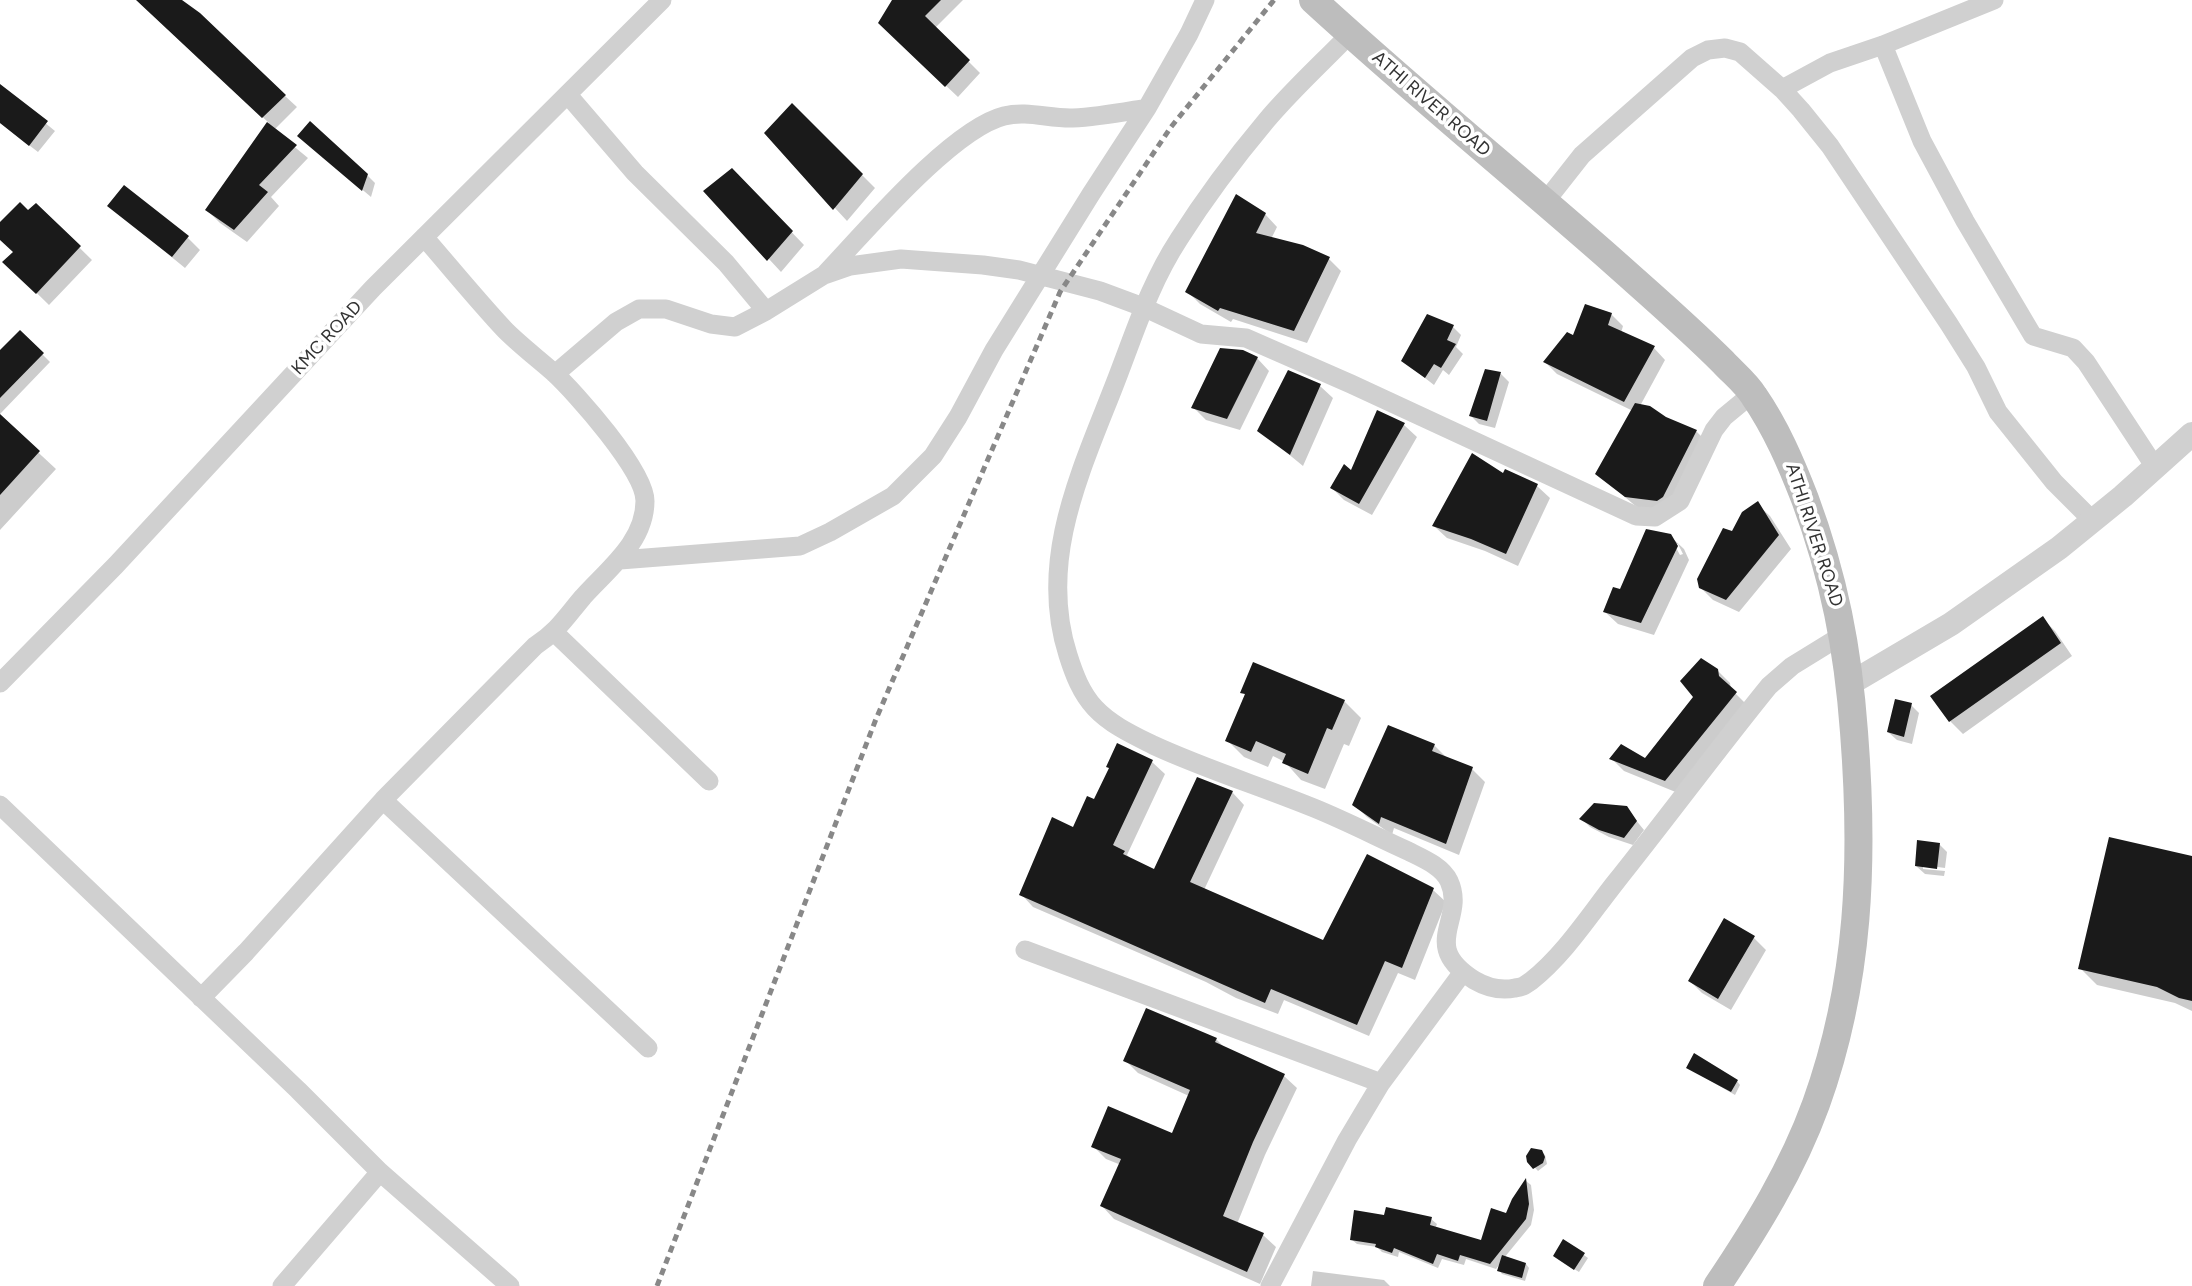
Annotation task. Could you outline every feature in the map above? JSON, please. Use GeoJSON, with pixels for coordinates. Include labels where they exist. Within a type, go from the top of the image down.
{"type":"FeatureCollection","features":[{"type":"Feature","properties":{"kind":"main road","name":"ATHI RIVER ROAD"},"geometry":{"type":"LineString","coordinates":[[1313,0],[1693,332],[1753,393],[1787,452],[1835,593],[1851,683],[1859,786],[1860,874],[1845,1005],[1831,1057],[1803,1137],[1762,1216],[1717,1286]]}},
{"type":"Feature","properties":{"kind":"street","name":"KMC ROAD"},"geometry":{"type":"LineString","coordinates":[[0,683],[116,565],[373,288],[662,0]]}},
{"type":"Feature","properties":{"kind":"street"},"geometry":{"type":"LineString","coordinates":[[620,560],[702,556],[800,546],[893,496],[933,456],[958,417],[994,350],[1147,108],[1205,0]]}},
{"type":"Feature","properties":{"kind":"street"},"geometry":{"type":"LineString","coordinates":[[1782,89],[1830,62],[1883,45],[1994,0]]}},
{"type":"Feature","properties":{"kind":"street"},"geometry":{"type":"LineString","coordinates":[[1350,34],[1268,118],[1178,240],[1143,307],[1087,454],[1060,544],[1056,591],[1065,645],[1075,677],[1099,712],[1123,730],[1183,759],[1316,809],[1417,855],[1445,873],[1454,899],[1445,937],[1447,952],[1463,972],[1479,983],[1508,989],[1522,987],[1532,980],[1571,940],[1769,686],[1792,666],[1844,634]]}},
{"type":"Feature","properties":{"kind":"street"},"geometry":{"type":"LineString","coordinates":[[1883,45],[1922,141],[1965,221],[2033,336],[2073,348],[2086,362],[2155,467]]}},
{"type":"Feature","properties":{"kind":"street"},"geometry":{"type":"LineString","coordinates":[[1545,202],[1582,155],[1692,58],[1708,50],[1725,48],[1740,52],[1782,89],[1829,145],[1949,324],[1976,367],[1998,412],[2054,482],[2092,520]]}},
{"type":"Feature","properties":{"kind":"street"},"geometry":{"type":"LineString","coordinates":[[568,95],[635,173],[726,263],[766,311]]}},
{"type":"Feature","properties":{"kind":"street"},"geometry":{"type":"LineString","coordinates":[[824,275],[901,194],[957,142],[984,123],[1006,115],[1033,114],[1072,118],[1147,108]]}},
{"type":"Feature","properties":{"kind":"street"},"geometry":{"type":"LineString","coordinates":[[201,998],[383,800],[536,646],[555,633],[584,596],[620,560],[641,524],[645,499],[641,485],[620,450],[555,374],[504,328],[424,237]]}},
{"type":"Feature","properties":{"kind":"street"},"geometry":{"type":"LineString","coordinates":[[555,374],[615,322],[639,309],[666,309],[711,324],[735,327],[824,275],[850,266],[901,259],[983,265],[1040,275],[1100,291],[1143,307],[1201,334],[1246,338],[1636,516],[1655,517],[1680,501],[1714,430],[1724,417],[1753,393]]}},
{"type":"Feature","properties":{"kind":"street"},"geometry":{"type":"LineString","coordinates":[[1851,683],[1951,624],[2059,548],[2192,434]]}},
{"type":"Feature","properties":{"kind":"street"},"geometry":{"type":"LineString","coordinates":[[555,633],[709,781]]}},
{"type":"Feature","properties":{"kind":"street"},"geometry":{"type":"LineString","coordinates":[[383,800],[648,1048]]}},
{"type":"Feature","properties":{"kind":"street"},"geometry":{"type":"LineString","coordinates":[[0,805],[380,1172],[510,1286]]}},
{"type":"Feature","properties":{"kind":"street"},"geometry":{"type":"LineString","coordinates":[[1025,950],[1381,1083]]}},
{"type":"Feature","properties":{"kind":"street"},"geometry":{"type":"LineString","coordinates":[[1270,1286],[1381,1083],[1463,972]]}},
{"type":"Feature","properties":{"kind":"street"},"geometry":{"type":"LineString","coordinates":[[282,1286],[380,1172]]}},
{"type":"Feature","properties":{"kind":"building"},"geometry":{"type":"Polygon","coordinates":[[[136,0],[182,0],[200,13],[286,95],[262,118],[136,0]]]}},
{"type":"Feature","properties":{"kind":"building"},"geometry":{"type":"Polygon","coordinates":[[[892,0],[941,0],[925,16],[970,60],[945,87],[878,23],[892,0]]]}},
{"type":"Feature","properties":{"kind":"building"},"geometry":{"type":"Polygon","coordinates":[[[0,84],[48,121],[29,146],[0,123],[0,84]]]}},
{"type":"Feature","properties":{"kind":"building"},"geometry":{"type":"Polygon","coordinates":[[[792,103],[863,174],[833,210],[764,133],[792,103]]]}},
{"type":"Feature","properties":{"kind":"building"},"geometry":{"type":"Polygon","coordinates":[[[310,121],[368,174],[362,191],[297,136],[310,121]]]}},
{"type":"Feature","properties":{"kind":"building"},"geometry":{"type":"Polygon","coordinates":[[[267,122],[297,145],[259,185],[268,192],[234,230],[205,210],[267,122]]]}},
{"type":"Feature","properties":{"kind":"building"},"geometry":{"type":"Polygon","coordinates":[[[732,168],[793,231],[767,261],[703,191],[732,168]]]}},
{"type":"Feature","properties":{"kind":"building"},"geometry":{"type":"Polygon","coordinates":[[[124,185],[189,236],[172,257],[107,206],[124,185]]]}},
{"type":"Feature","properties":{"kind":"building"},"geometry":{"type":"Polygon","coordinates":[[[1236,194],[1266,213],[1256,233],[1303,245],[1330,257],[1294,331],[1220,308],[1218,311],[1185,292],[1236,194]]]}},
{"type":"Feature","properties":{"kind":"building"},"geometry":{"type":"Polygon","coordinates":[[[20,202],[28,210],[36,203],[81,246],[36,294],[2,262],[13,252],[0,240],[0,222],[20,202]]]}},
{"type":"Feature","properties":{"kind":"building"},"geometry":{"type":"Polygon","coordinates":[[[1585,304],[1612,313],[1608,325],[1655,346],[1624,402],[1543,362],[1567,332],[1573,335],[1585,304]]]}},
{"type":"Feature","properties":{"kind":"building"},"geometry":{"type":"Polygon","coordinates":[[[1427,314],[1454,325],[1447,340],[1456,344],[1441,368],[1434,364],[1425,378],[1401,361],[1427,314]]]}},
{"type":"Feature","properties":{"kind":"building"},"geometry":{"type":"Polygon","coordinates":[[[20,330],[44,353],[0,398],[0,350],[20,330]]]}},
{"type":"Feature","properties":{"kind":"building"},"geometry":{"type":"Polygon","coordinates":[[[1220,348],[1243,350],[1258,357],[1227,419],[1191,408],[1220,348]]]}},
{"type":"Feature","properties":{"kind":"building"},"geometry":{"type":"Polygon","coordinates":[[[1485,369],[1501,372],[1487,421],[1469,416],[1485,369]]]}},
{"type":"Feature","properties":{"kind":"building"},"geometry":{"type":"Polygon","coordinates":[[[1288,370],[1321,384],[1290,455],[1257,431],[1288,370]]]}},
{"type":"Feature","properties":{"kind":"building"},"geometry":{"type":"Polygon","coordinates":[[[1635,403],[1650,406],[1666,417],[1697,430],[1663,497],[1657,501],[1625,497],[1595,474],[1635,403]]]}},
{"type":"Feature","properties":{"kind":"building"},"geometry":{"type":"Polygon","coordinates":[[[1377,410],[1405,423],[1359,504],[1330,488],[1344,464],[1351,470],[1377,410]]]}},
{"type":"Feature","properties":{"kind":"building"},"geometry":{"type":"Polygon","coordinates":[[[0,414],[40,451],[0,495],[0,414]]]}},
{"type":"Feature","properties":{"kind":"building"},"geometry":{"type":"Polygon","coordinates":[[[1472,453],[1503,473],[1505,469],[1538,484],[1506,554],[1432,526],[1472,453]]]}},
{"type":"Feature","properties":{"kind":"building"},"geometry":{"type":"Polygon","coordinates":[[[1758,501],[1779,535],[1726,600],[1699,588],[1697,579],[1723,528],[1732,531],[1742,512],[1758,501]]]}},
{"type":"Feature","properties":{"kind":"building"},"geometry":{"type":"Polygon","coordinates":[[[1646,529],[1671,534],[1678,546],[1641,623],[1603,612],[1613,587],[1620,589],[1646,529]]]}},
{"type":"Feature","properties":{"kind":"building"},"geometry":{"type":"Polygon","coordinates":[[[2043,616],[2061,643],[1949,722],[1930,696],[2043,616]]]}},
{"type":"Feature","properties":{"kind":"building"},"geometry":{"type":"Polygon","coordinates":[[[1701,658],[1718,669],[1719,676],[1737,692],[1665,781],[1609,759],[1621,744],[1645,758],[1693,697],[1680,681],[1701,658]]]}},
{"type":"Feature","properties":{"kind":"building"},"geometry":{"type":"Polygon","coordinates":[[[1253,662],[1345,700],[1332,730],[1327,728],[1308,774],[1282,763],[1286,754],[1256,741],[1251,752],[1225,741],[1245,694],[1240,693],[1253,662]]]}},
{"type":"Feature","properties":{"kind":"building"},"geometry":{"type":"Polygon","coordinates":[[[1895,699],[1912,703],[1904,737],[1887,732],[1895,699]]]}},
{"type":"Feature","properties":{"kind":"building"},"geometry":{"type":"Polygon","coordinates":[[[1388,725],[1435,744],[1432,751],[1473,767],[1446,844],[1381,817],[1379,824],[1352,805],[1388,725]]]}},
{"type":"Feature","properties":{"kind":"building"},"geometry":{"type":"Polygon","coordinates":[[[1117,743],[1153,760],[1113,845],[1125,851],[1123,854],[1154,869],[1197,777],[1233,791],[1190,882],[1323,940],[1367,854],[1434,888],[1402,968],[1385,961],[1357,1025],[1271,989],[1265,1003],[1019,895],[1052,817],[1073,827],[1087,796],[1094,799],[1117,743]]]}},
{"type":"Feature","properties":{"kind":"building"},"geometry":{"type":"Polygon","coordinates":[[[1594,803],[1627,806],[1637,821],[1624,838],[1599,830],[1579,819],[1594,803]]]}},
{"type":"Feature","properties":{"kind":"building"},"geometry":{"type":"Polygon","coordinates":[[[2109,837],[2192,856],[2192,1001],[2157,987],[2078,969],[2109,837]]]}},
{"type":"Feature","properties":{"kind":"building"},"geometry":{"type":"Polygon","coordinates":[[[1917,840],[1940,843],[1937,869],[1915,866],[1917,840]]]}},
{"type":"Feature","properties":{"kind":"building"},"geometry":{"type":"Polygon","coordinates":[[[1724,918],[1755,936],[1718,999],[1688,981],[1724,918]]]}},
{"type":"Feature","properties":{"kind":"building"},"geometry":{"type":"Polygon","coordinates":[[[1146,1008],[1217,1038],[1215,1042],[1285,1074],[1253,1142],[1223,1216],[1264,1233],[1247,1272],[1100,1206],[1121,1159],[1091,1147],[1108,1106],[1172,1133],[1190,1090],[1123,1061],[1146,1008]]]}},
{"type":"Feature","properties":{"kind":"building"},"geometry":{"type":"Polygon","coordinates":[[[1694,1053],[1738,1080],[1731,1092],[1686,1068],[1694,1053]]]}},
{"type":"Feature","properties":{"kind":"building"},"geometry":{"type":"Polygon","coordinates":[[[1531,1148],[1542,1150],[1545,1157],[1543,1163],[1533,1169],[1526,1156],[1531,1148]]]}},
{"type":"Feature","properties":{"kind":"building"},"geometry":{"type":"Polygon","coordinates":[[[1526,1178],[1529,1204],[1526,1219],[1490,1264],[1460,1255],[1458,1261],[1437,1254],[1433,1264],[1394,1248],[1392,1253],[1375,1247],[1376,1244],[1350,1240],[1354,1210],[1384,1215],[1386,1207],[1432,1217],[1430,1225],[1481,1240],[1491,1208],[1506,1213],[1526,1178]]]}},
{"type":"Feature","properties":{"kind":"building"},"geometry":{"type":"Polygon","coordinates":[[[1563,1239],[1585,1253],[1574,1270],[1553,1256],[1563,1239]]]}},
{"type":"Feature","properties":{"kind":"building"},"geometry":{"type":"Polygon","coordinates":[[[1502,1255],[1526,1263],[1522,1278],[1497,1271],[1502,1255]]]}},
{"type":"Feature","properties":{"kind":"railway"},"geometry":{"type":"LineString","coordinates":[[657,1286],[876,719],[1060,292],[1171,127],[1274,0]]}}]}
